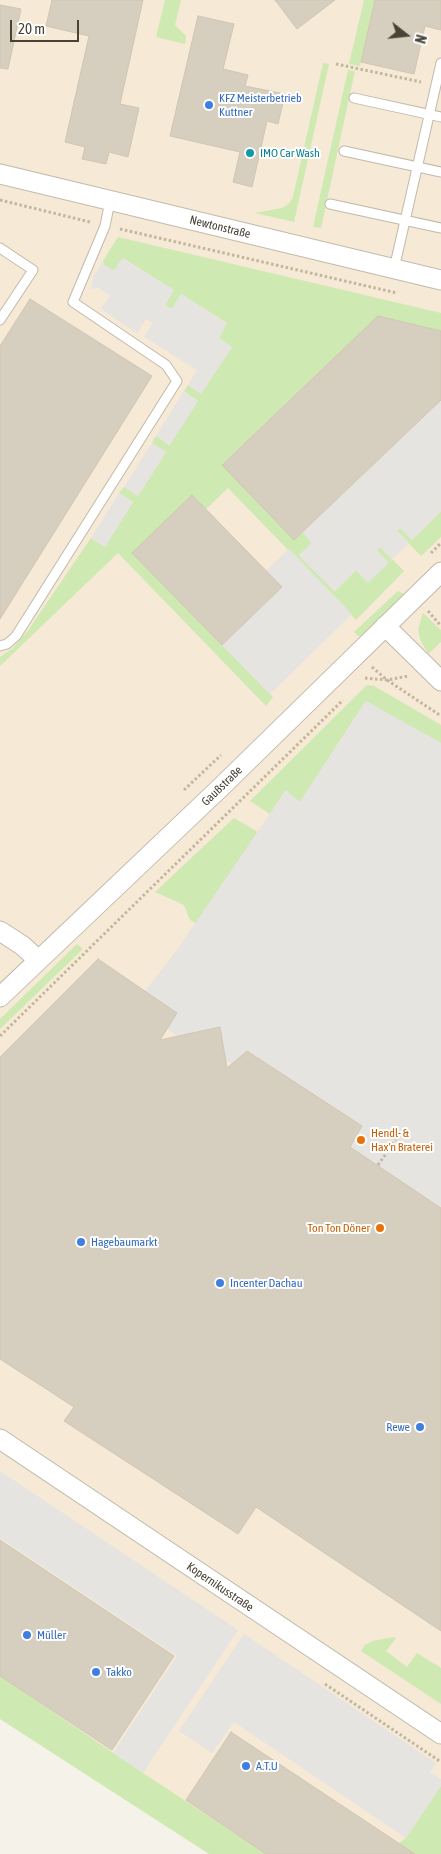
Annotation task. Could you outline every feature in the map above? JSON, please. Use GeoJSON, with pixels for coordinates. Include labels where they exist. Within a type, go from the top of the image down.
{"type":"FeatureCollection","features":[{"type":"Feature","properties":{"kind":"street","name":"Newtonstraße"},"geometry":{"type":"LineString","coordinates":[[0,174],[441,280]]}},
{"type":"Feature","properties":{"kind":"street","name":"Gaußstraße"},"geometry":{"type":"LineString","coordinates":[[0,997],[221,787],[441,572]]}},
{"type":"Feature","properties":{"kind":"street"},"geometry":{"type":"LineString","coordinates":[[385,626],[441,681]]}},
{"type":"Feature","properties":{"kind":"street"},"geometry":{"type":"LineString","coordinates":[[0,931],[23,946],[38,960]]}},
{"type":"Feature","properties":{"kind":"street","name":"Kopernikusstraße"},"geometry":{"type":"LineString","coordinates":[[0,1440],[441,1734]]}},
{"type":"Feature","properties":{"kind":"lane"},"geometry":{"type":"LineString","coordinates":[[394,270],[441,63]]}},
{"type":"Feature","properties":{"kind":"lane"},"geometry":{"type":"LineString","coordinates":[[354,98],[441,117]]}},
{"type":"Feature","properties":{"kind":"lane"},"geometry":{"type":"LineString","coordinates":[[344,151],[441,172]]}},
{"type":"Feature","properties":{"kind":"lane"},"geometry":{"type":"LineString","coordinates":[[0,646],[7,644],[16,636],[177,381],[166,365],[73,302],[105,226],[110,201]]}},
{"type":"Feature","properties":{"kind":"lane"},"geometry":{"type":"LineString","coordinates":[[330,204],[441,228]]}},
{"type":"Feature","properties":{"kind":"lane"},"geometry":{"type":"LineString","coordinates":[[0,248],[33,270],[0,320]]}},
{"type":"Feature","properties":{"kind":"path"},"geometry":{"type":"LineString","coordinates":[[336,64],[435,85]]}},
{"type":"Feature","properties":{"kind":"path"},"geometry":{"type":"LineString","coordinates":[[0,200],[403,294]]}},
{"type":"Feature","properties":{"kind":"path"},"geometry":{"type":"LineString","coordinates":[[428,555],[441,542]]}},
{"type":"Feature","properties":{"kind":"path"},"geometry":{"type":"LineString","coordinates":[[360,684],[367,676],[387,680],[441,716]]}},
{"type":"Feature","properties":{"kind":"path"},"geometry":{"type":"LineString","coordinates":[[0,1036],[346,698]]}},
{"type":"Feature","properties":{"kind":"path"},"geometry":{"type":"LineString","coordinates":[[177,797],[227,749]]}},
{"type":"Feature","properties":{"kind":"path"},"geometry":{"type":"LineString","coordinates":[[378,1165],[396,1140]]}},
{"type":"Feature","properties":{"kind":"shaded area"},"geometry":{"type":"Polygon","coordinates":[[[0,0],[441,0],[441,1811],[412,1854],[211,1854],[0,1719],[0,0]]]}},
{"type":"Feature","properties":{"kind":"shaded area"},"geometry":{"type":"Polygon","coordinates":[[[122,258],[174,290],[165,305],[172,309],[181,294],[227,324],[219,338],[232,347],[201,394],[188,385],[197,370],[144,337],[153,323],[146,319],[137,333],[101,309],[110,296],[99,288],[91,289],[93,277],[103,261],[104,265],[114,271],[122,258]]]}},
{"type":"Feature","properties":{"kind":"shaded area"},"geometry":{"type":"Polygon","coordinates":[[[184,391],[198,401],[170,445],[156,436],[184,391]]]}},
{"type":"Feature","properties":{"kind":"shaded area"},"geometry":{"type":"Polygon","coordinates":[[[441,400],[441,511],[412,540],[400,528],[397,530],[409,543],[392,559],[380,547],[377,550],[389,563],[368,583],[356,570],[334,591],[299,556],[311,543],[303,532],[441,400]]]}},
{"type":"Feature","properties":{"kind":"shaded area"},"geometry":{"type":"Polygon","coordinates":[[[152,443],[166,452],[138,496],[124,487],[152,443]]]}},
{"type":"Feature","properties":{"kind":"shaded area"},"geometry":{"type":"Polygon","coordinates":[[[119,493],[133,502],[105,547],[91,538],[119,493]]]}},
{"type":"Feature","properties":{"kind":"shaded area"},"geometry":{"type":"Polygon","coordinates":[[[289,549],[352,614],[270,694],[222,645],[282,587],[266,571],[289,549]]]}},
{"type":"Feature","properties":{"kind":"shaded area"},"geometry":{"type":"Polygon","coordinates":[[[366,701],[441,743],[441,1207],[350,1147],[362,1126],[248,1051],[232,1064],[226,1061],[220,1027],[178,1036],[167,1029],[177,1013],[145,991],[177,950],[286,790],[300,802],[366,701]]]}},
{"type":"Feature","properties":{"kind":"shaded area"},"geometry":{"type":"Polygon","coordinates":[[[0,1471],[238,1630],[143,1773],[113,1753],[177,1656],[0,1538],[0,1471]]]}},
{"type":"Feature","properties":{"kind":"shaded area"},"geometry":{"type":"Polygon","coordinates":[[[244,1634],[436,1763],[430,1772],[441,1779],[441,1786],[406,1838],[234,1722],[212,1753],[179,1731],[244,1634]]]}},
{"type":"Feature","properties":{"kind":"green space"},"geometry":{"type":"Polygon","coordinates":[[[165,0],[181,0],[175,25],[186,36],[185,44],[156,37],[165,0]]]}},
{"type":"Feature","properties":{"kind":"green space"},"geometry":{"type":"Polygon","coordinates":[[[364,0],[375,0],[360,66],[349,64],[364,0]]]}},
{"type":"Feature","properties":{"kind":"green space"},"geometry":{"type":"Polygon","coordinates":[[[323,63],[329,64],[294,222],[255,213],[282,208],[289,204],[293,197],[323,63]]]}},
{"type":"Feature","properties":{"kind":"green space"},"geometry":{"type":"Polygon","coordinates":[[[348,70],[355,71],[321,228],[313,227],[348,70]]]}},
{"type":"Feature","properties":{"kind":"green space"},"geometry":{"type":"Polygon","coordinates":[[[118,237],[441,313],[441,331],[378,316],[222,464],[294,540],[303,532],[312,543],[299,555],[335,591],[356,570],[368,583],[376,550],[380,547],[404,571],[356,620],[228,488],[206,509],[192,495],[132,553],[273,697],[266,706],[118,553],[0,666],[0,657],[13,648],[27,632],[91,538],[105,547],[133,502],[119,493],[124,487],[138,496],[166,452],[152,443],[156,436],[169,445],[198,401],[184,391],[188,385],[201,394],[232,347],[219,338],[227,323],[181,294],[172,309],[165,305],[174,290],[123,258],[114,271],[104,265],[103,261],[118,237]]]}},
{"type":"Feature","properties":{"kind":"green space"},"geometry":{"type":"Polygon","coordinates":[[[441,511],[441,537],[421,556],[397,531],[400,528],[412,540],[441,511]]]}},
{"type":"Feature","properties":{"kind":"green space"},"geometry":{"type":"Polygon","coordinates":[[[398,591],[406,595],[363,638],[354,632],[398,591]]]}},
{"type":"Feature","properties":{"kind":"green space"},"geometry":{"type":"Polygon","coordinates":[[[423,613],[441,630],[441,642],[428,654],[420,639],[418,629],[423,613]]]}},
{"type":"Feature","properties":{"kind":"green space"},"geometry":{"type":"Polygon","coordinates":[[[367,685],[374,686],[441,725],[441,743],[365,702],[300,802],[285,791],[270,814],[250,801],[367,685]]]}},
{"type":"Feature","properties":{"kind":"green space"},"geometry":{"type":"Polygon","coordinates":[[[234,818],[258,832],[196,923],[190,920],[184,905],[155,892],[234,818]]]}},
{"type":"Feature","properties":{"kind":"green space"},"geometry":{"type":"Polygon","coordinates":[[[77,944],[83,949],[0,1029],[0,1019],[77,944]]]}},
{"type":"Feature","properties":{"kind":"green space"},"geometry":{"type":"Polygon","coordinates":[[[396,1638],[386,1651],[407,1667],[417,1653],[441,1668],[441,1704],[361,1651],[365,1645],[373,1641],[396,1638]]]}},
{"type":"Feature","properties":{"kind":"green space"},"geometry":{"type":"Polygon","coordinates":[[[0,1676],[266,1854],[209,1854],[0,1719],[0,1676]]]}},
{"type":"Feature","properties":{"kind":"green space"},"geometry":{"type":"Polygon","coordinates":[[[441,1786],[441,1854],[392,1854],[399,1843],[406,1838],[441,1786]]]}},
{"type":"Feature","properties":{"kind":"building"},"geometry":{"type":"Polygon","coordinates":[[[52,0],[143,0],[120,104],[139,108],[128,157],[109,152],[106,164],[82,159],[85,147],[65,142],[89,36],[46,26],[52,0]]]}},
{"type":"Feature","properties":{"kind":"building"},"geometry":{"type":"Polygon","coordinates":[[[275,0],[335,0],[297,29],[275,0]]]}},
{"type":"Feature","properties":{"kind":"building"},"geometry":{"type":"Polygon","coordinates":[[[375,0],[441,0],[441,30],[425,26],[414,74],[361,62],[375,0]]]}},
{"type":"Feature","properties":{"kind":"building"},"geometry":{"type":"Polygon","coordinates":[[[0,5],[21,9],[8,69],[0,68],[0,5]]]}},
{"type":"Feature","properties":{"kind":"building"},"geometry":{"type":"Polygon","coordinates":[[[198,16],[234,24],[223,69],[248,75],[245,86],[285,94],[278,124],[267,121],[252,187],[233,182],[240,152],[170,136],[198,16]]]}},
{"type":"Feature","properties":{"kind":"building"},"geometry":{"type":"Polygon","coordinates":[[[30,299],[152,376],[0,619],[0,346],[30,299]]]}},
{"type":"Feature","properties":{"kind":"building"},"geometry":{"type":"Polygon","coordinates":[[[378,316],[441,331],[441,400],[294,540],[222,465],[378,316]]]}},
{"type":"Feature","properties":{"kind":"building"},"geometry":{"type":"Polygon","coordinates":[[[192,495],[282,587],[222,645],[132,553],[192,495]]]}},
{"type":"Feature","properties":{"kind":"building","name":"Incenter Dachau"},"geometry":{"type":"Polygon","coordinates":[[[98,959],[177,1013],[160,1040],[220,1027],[227,1068],[247,1051],[362,1126],[350,1147],[441,1208],[441,1631],[256,1507],[238,1534],[64,1421],[74,1407],[0,1359],[0,1057],[98,959]]]}},
{"type":"Feature","properties":{"kind":"building","name":"Takko"},"geometry":{"type":"Polygon","coordinates":[[[0,1540],[174,1656],[112,1750],[0,1676],[0,1540]]]}},
{"type":"Feature","properties":{"kind":"building","name":"A.T.U"},"geometry":{"type":"Polygon","coordinates":[[[231,1732],[415,1854],[266,1854],[186,1800],[231,1732]]]}},
{"type":"Feature","properties":{"kind":"place","name":"KFZ Meisterbetrieb Kuttner"},"geometry":{"type":"Point","coordinates":[209,105]}},
{"type":"Feature","properties":{"kind":"place","name":"IMO Car Wash"},"geometry":{"type":"Point","coordinates":[250,153]}},
{"type":"Feature","properties":{"kind":"place","name":"Hendl- & Hax'n Braterei"},"geometry":{"type":"Point","coordinates":[361,1140]}},
{"type":"Feature","properties":{"kind":"place","name":"Ton Ton Döner"},"geometry":{"type":"Point","coordinates":[380,1228]}},
{"type":"Feature","properties":{"kind":"place","name":"Hagebaumarkt"},"geometry":{"type":"Point","coordinates":[81,1242]}},
{"type":"Feature","properties":{"kind":"place","name":"Incenter Dachau"},"geometry":{"type":"Point","coordinates":[220,1283]}},
{"type":"Feature","properties":{"kind":"place","name":"Rewe"},"geometry":{"type":"Point","coordinates":[420,1427]}},
{"type":"Feature","properties":{"kind":"place","name":"Müller"},"geometry":{"type":"Point","coordinates":[27,1635]}},
{"type":"Feature","properties":{"kind":"place","name":"Takko"},"geometry":{"type":"Point","coordinates":[96,1672]}},
{"type":"Feature","properties":{"kind":"place","name":"A.T.U"},"geometry":{"type":"Point","coordinates":[246,1766]}}]}
